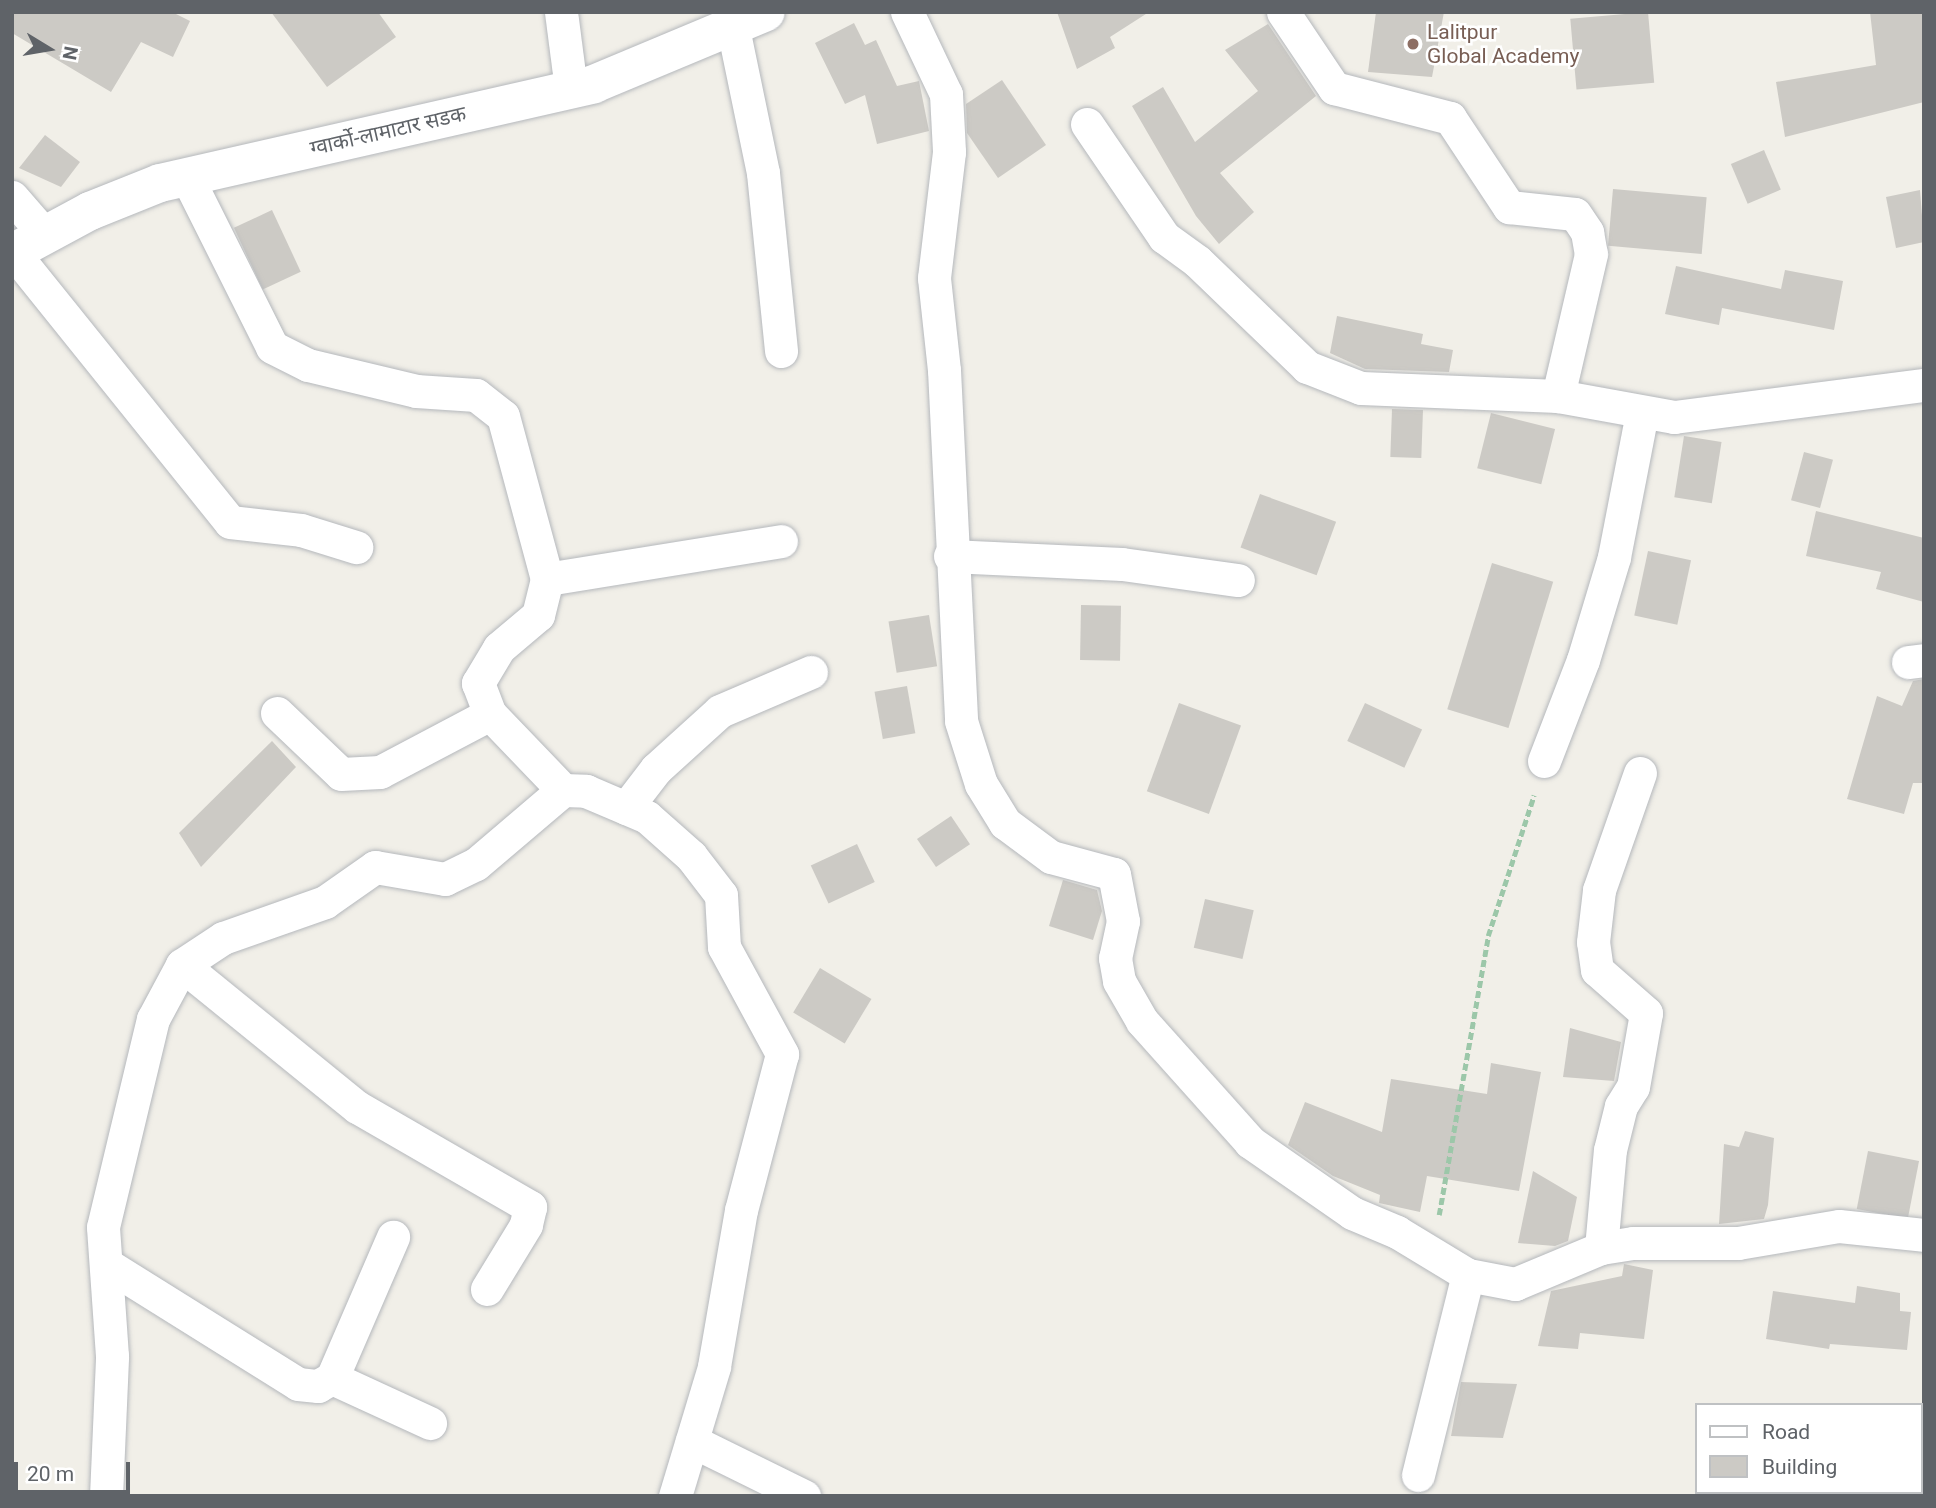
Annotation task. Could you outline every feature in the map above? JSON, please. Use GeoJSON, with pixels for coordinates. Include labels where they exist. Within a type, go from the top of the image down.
{"type":"FeatureCollection","features":[{"type":"Feature","properties":{"kind":"main road","name":"ग्वार्को-लामाटार सडक"},"geometry":{"type":"LineString","coordinates":[[24,246],[90,211],[187,177],[571,89],[750,20]]}},
{"type":"Feature","properties":{"kind":"street"},"geometry":{"type":"LineString","coordinates":[[561,12],[571,89]]}},
{"type":"Feature","properties":{"kind":"street"},"geometry":{"type":"LineString","coordinates":[[907,12],[946,94],[949,152],[934,278],[944,370],[950,556],[961,722],[981,784],[1005,823],[1051,857],[1114,874],[1124,921],[1115,958],[1119,981],[1142,1021],[1250,1142],[1352,1213],[1397,1232],[1432,1256],[1468,1275],[1515,1284],[1601,1248],[1738,1243],[1839,1226],[1924,1235]]}},
{"type":"Feature","properties":{"kind":"street"},"geometry":{"type":"LineString","coordinates":[[1283,12],[1334,88],[1450,118],[1463,130],[1498,197],[1509,207],[1575,214],[1587,232],[1591,254],[1558,396]]}},
{"type":"Feature","properties":{"kind":"street"},"geometry":{"type":"LineString","coordinates":[[750,20],[781,351]]}},
{"type":"Feature","properties":{"kind":"street"},"geometry":{"type":"LineString","coordinates":[[1087,124],[1164,237],[1197,261],[1307,367],[1361,388],[1558,396],[1674,417],[1741,411],[1790,399],[1924,385]]}},
{"type":"Feature","properties":{"kind":"street"},"geometry":{"type":"LineString","coordinates":[[187,177],[272,347],[308,365],[416,391],[476,395],[503,416],[547,579],[538,615],[499,648],[478,683],[490,713],[563,790]]}},
{"type":"Feature","properties":{"kind":"street"},"geometry":{"type":"LineString","coordinates":[[12,197],[24,246],[230,522],[301,530],[356,547]]}},
{"type":"Feature","properties":{"kind":"street"},"geometry":{"type":"LineString","coordinates":[[1544,761],[1614,557],[1642,413]]}},
{"type":"Feature","properties":{"kind":"street"},"geometry":{"type":"LineString","coordinates":[[547,579],[781,541]]}},
{"type":"Feature","properties":{"kind":"street"},"geometry":{"type":"LineString","coordinates":[[950,556],[1122,564],[1238,580]]}},
{"type":"Feature","properties":{"kind":"street"},"geometry":{"type":"LineString","coordinates":[[626,808],[656,769],[720,711],[811,671]]}},
{"type":"Feature","properties":{"kind":"street"},"geometry":{"type":"LineString","coordinates":[[277,712],[341,774],[380,772],[490,713]]}},
{"type":"Feature","properties":{"kind":"street"},"geometry":{"type":"LineString","coordinates":[[1601,1248],[1610,1150],[1621,1106],[1633,1087],[1646,1013],[1597,970],[1593,942],[1599,890],[1640,773]]}},
{"type":"Feature","properties":{"kind":"street"},"geometry":{"type":"LineString","coordinates":[[113,1492],[112,1356],[103,1227],[114,1161],[153,1019],[182,965],[223,937],[325,902],[375,867],[418,877],[456,874],[476,864],[563,790],[586,791],[647,817],[691,856],[721,895],[724,947],[782,1054],[741,1210],[714,1367],[675,1496]]}},
{"type":"Feature","properties":{"kind":"street"},"geometry":{"type":"LineString","coordinates":[[182,965],[358,1107],[530,1207],[526,1225],[487,1289]]}},
{"type":"Feature","properties":{"kind":"street"},"geometry":{"type":"LineString","coordinates":[[106,1264],[298,1384],[318,1386],[332,1378],[393,1237]]}},
{"type":"Feature","properties":{"kind":"street"},"geometry":{"type":"LineString","coordinates":[[1418,1475],[1468,1275]]}},
{"type":"Feature","properties":{"kind":"street"},"geometry":{"type":"LineString","coordinates":[[332,1378],[430,1423]]}},
{"type":"Feature","properties":{"kind":"street"},"geometry":{"type":"LineString","coordinates":[[692,1441],[804,1496]]}},
{"type":"Feature","properties":{"kind":"path"},"geometry":{"type":"LineString","coordinates":[[1432,1256],[1488,936],[1503,901],[1544,761]]}},
{"type":"Feature","properties":{"kind":"building"},"geometry":{"type":"Polygon","coordinates":[[[12,12],[172,12],[190,21],[173,57],[141,42],[111,92],[12,33],[12,12]]]}},
{"type":"Feature","properties":{"kind":"building"},"geometry":{"type":"Polygon","coordinates":[[[271,12],[378,12],[396,37],[327,87],[271,12]]]}},
{"type":"Feature","properties":{"kind":"building"},"geometry":{"type":"Polygon","coordinates":[[[1057,12],[1149,12],[1110,37],[1115,48],[1077,69],[1057,12]]]}},
{"type":"Feature","properties":{"kind":"building","name":"Lalitpur Global Academy"},"geometry":{"type":"Polygon","coordinates":[[[1376,12],[1444,12],[1432,77],[1368,72],[1376,12]]]}},
{"type":"Feature","properties":{"kind":"building"},"geometry":{"type":"Polygon","coordinates":[[[1648,12],[1654,83],[1576,90],[1570,19],[1648,12]]]}},
{"type":"Feature","properties":{"kind":"building"},"geometry":{"type":"Polygon","coordinates":[[[1870,12],[1924,12],[1924,102],[1785,137],[1776,82],[1876,65],[1870,12]]]}},
{"type":"Feature","properties":{"kind":"building"},"geometry":{"type":"Polygon","coordinates":[[[854,23],[865,45],[876,40],[897,86],[919,81],[929,131],[877,144],[865,95],[845,104],[815,43],[854,23]]]}},
{"type":"Feature","properties":{"kind":"building"},"geometry":{"type":"Polygon","coordinates":[[[1268,24],[1316,96],[1220,173],[1254,212],[1219,244],[1196,216],[1132,106],[1163,87],[1195,142],[1258,91],[1225,50],[1268,24]]]}},
{"type":"Feature","properties":{"kind":"building"},"geometry":{"type":"Polygon","coordinates":[[[1002,80],[1046,145],[998,178],[967,133],[966,104],[1002,80]]]}},
{"type":"Feature","properties":{"kind":"building"},"geometry":{"type":"Polygon","coordinates":[[[45,135],[80,162],[61,187],[19,168],[45,135]]]}},
{"type":"Feature","properties":{"kind":"building"},"geometry":{"type":"Polygon","coordinates":[[[1764,150],[1781,190],[1748,204],[1731,164],[1764,150]]]}},
{"type":"Feature","properties":{"kind":"building"},"geometry":{"type":"Polygon","coordinates":[[[1613,189],[1707,197],[1702,254],[1608,246],[1613,189]]]}},
{"type":"Feature","properties":{"kind":"building"},"geometry":{"type":"Polygon","coordinates":[[[1920,190],[1924,242],[1896,248],[1886,197],[1920,190]]]}},
{"type":"Feature","properties":{"kind":"building"},"geometry":{"type":"Polygon","coordinates":[[[272,210],[301,272],[263,289],[234,228],[272,210]]]}},
{"type":"Feature","properties":{"kind":"building"},"geometry":{"type":"Polygon","coordinates":[[[1676,266],[1781,289],[1785,270],[1843,281],[1834,330],[1722,308],[1719,325],[1665,314],[1676,266]]]}},
{"type":"Feature","properties":{"kind":"building"},"geometry":{"type":"Polygon","coordinates":[[[1337,316],[1423,334],[1421,344],[1453,350],[1449,372],[1365,369],[1330,353],[1337,316]]]}},
{"type":"Feature","properties":{"kind":"building"},"geometry":{"type":"Polygon","coordinates":[[[1392,409],[1423,410],[1421,458],[1390,457],[1392,409]]]}},
{"type":"Feature","properties":{"kind":"building"},"geometry":{"type":"Polygon","coordinates":[[[1491,413],[1555,429],[1541,484],[1477,468],[1491,413]]]}},
{"type":"Feature","properties":{"kind":"building"},"geometry":{"type":"Polygon","coordinates":[[[1684,436],[1722,442],[1712,503],[1674,497],[1684,436]]]}},
{"type":"Feature","properties":{"kind":"building"},"geometry":{"type":"Polygon","coordinates":[[[1804,452],[1833,460],[1820,508],[1791,500],[1804,452]]]}},
{"type":"Feature","properties":{"kind":"building"},"geometry":{"type":"Polygon","coordinates":[[[1260,494],[1336,522],[1317,575],[1241,548],[1260,494]]]}},
{"type":"Feature","properties":{"kind":"building"},"geometry":{"type":"Polygon","coordinates":[[[1816,511],[1924,538],[1924,602],[1876,589],[1881,572],[1806,556],[1816,511]]]}},
{"type":"Feature","properties":{"kind":"building"},"geometry":{"type":"Polygon","coordinates":[[[1648,551],[1691,560],[1677,625],[1634,616],[1648,551]]]}},
{"type":"Feature","properties":{"kind":"building"},"geometry":{"type":"Polygon","coordinates":[[[1492,563],[1553,582],[1508,728],[1447,709],[1492,563]]]}},
{"type":"Feature","properties":{"kind":"building"},"geometry":{"type":"Polygon","coordinates":[[[1081,605],[1121,606],[1120,661],[1080,660],[1081,605]]]}},
{"type":"Feature","properties":{"kind":"building"},"geometry":{"type":"Polygon","coordinates":[[[929,615],[937,666],[897,673],[889,621],[929,615]]]}},
{"type":"Feature","properties":{"kind":"building"},"geometry":{"type":"Polygon","coordinates":[[[1924,679],[1924,783],[1913,783],[1904,814],[1847,799],[1877,696],[1902,706],[1913,681],[1924,679]]]}},
{"type":"Feature","properties":{"kind":"building"},"geometry":{"type":"Polygon","coordinates":[[[907,686],[915,733],[883,739],[875,692],[907,686]]]}},
{"type":"Feature","properties":{"kind":"building"},"geometry":{"type":"Polygon","coordinates":[[[1179,703],[1241,726],[1209,814],[1147,791],[1179,703]]]}},
{"type":"Feature","properties":{"kind":"building"},"geometry":{"type":"Polygon","coordinates":[[[1365,703],[1422,730],[1404,768],[1347,741],[1365,703]]]}},
{"type":"Feature","properties":{"kind":"building"},"geometry":{"type":"Polygon","coordinates":[[[272,741],[296,767],[201,867],[179,833],[272,741]]]}},
{"type":"Feature","properties":{"kind":"building"},"geometry":{"type":"Polygon","coordinates":[[[951,816],[970,844],[936,867],[917,839],[951,816]]]}},
{"type":"Feature","properties":{"kind":"building"},"geometry":{"type":"Polygon","coordinates":[[[857,844],[875,882],[829,904],[811,866],[857,844]]]}},
{"type":"Feature","properties":{"kind":"building"},"geometry":{"type":"Polygon","coordinates":[[[1063,880],[1097,890],[1102,911],[1093,940],[1049,926],[1063,880]]]}},
{"type":"Feature","properties":{"kind":"building"},"geometry":{"type":"Polygon","coordinates":[[[1205,899],[1254,910],[1242,959],[1194,948],[1205,899]]]}},
{"type":"Feature","properties":{"kind":"building"},"geometry":{"type":"Polygon","coordinates":[[[820,968],[871,999],[845,1043],[793,1013],[820,968]]]}},
{"type":"Feature","properties":{"kind":"building"},"geometry":{"type":"Polygon","coordinates":[[[1570,1028],[1621,1042],[1614,1081],[1563,1077],[1570,1028]]]}},
{"type":"Feature","properties":{"kind":"building"},"geometry":{"type":"Polygon","coordinates":[[[1491,1063],[1541,1072],[1519,1191],[1427,1176],[1420,1212],[1379,1203],[1380,1195],[1333,1176],[1288,1145],[1305,1102],[1382,1132],[1391,1079],[1487,1094],[1491,1063]]]}},
{"type":"Feature","properties":{"kind":"building"},"geometry":{"type":"Polygon","coordinates":[[[1745,1131],[1774,1138],[1768,1205],[1764,1219],[1719,1224],[1724,1144],[1739,1147],[1745,1131]]]}},
{"type":"Feature","properties":{"kind":"building"},"geometry":{"type":"Polygon","coordinates":[[[1868,1151],[1919,1161],[1908,1219],[1857,1209],[1868,1151]]]}},
{"type":"Feature","properties":{"kind":"building"},"geometry":{"type":"Polygon","coordinates":[[[1533,1171],[1577,1197],[1568,1241],[1555,1246],[1518,1243],[1533,1171]]]}},
{"type":"Feature","properties":{"kind":"building"},"geometry":{"type":"Polygon","coordinates":[[[1624,1264],[1653,1270],[1644,1339],[1580,1333],[1578,1349],[1538,1346],[1551,1291],[1622,1276],[1624,1264]]]}},
{"type":"Feature","properties":{"kind":"building"},"geometry":{"type":"Polygon","coordinates":[[[1857,1286],[1900,1293],[1900,1311],[1911,1312],[1907,1350],[1830,1344],[1829,1349],[1766,1339],[1773,1291],[1855,1303],[1857,1286]]]}},
{"type":"Feature","properties":{"kind":"building"},"geometry":{"type":"Polygon","coordinates":[[[1461,1382],[1517,1384],[1503,1438],[1451,1436],[1461,1382]]]}},
{"type":"Feature","properties":{"kind":"place","name":"Lalitpur Global Academy"},"geometry":{"type":"Point","coordinates":[1413,44]}}]}
